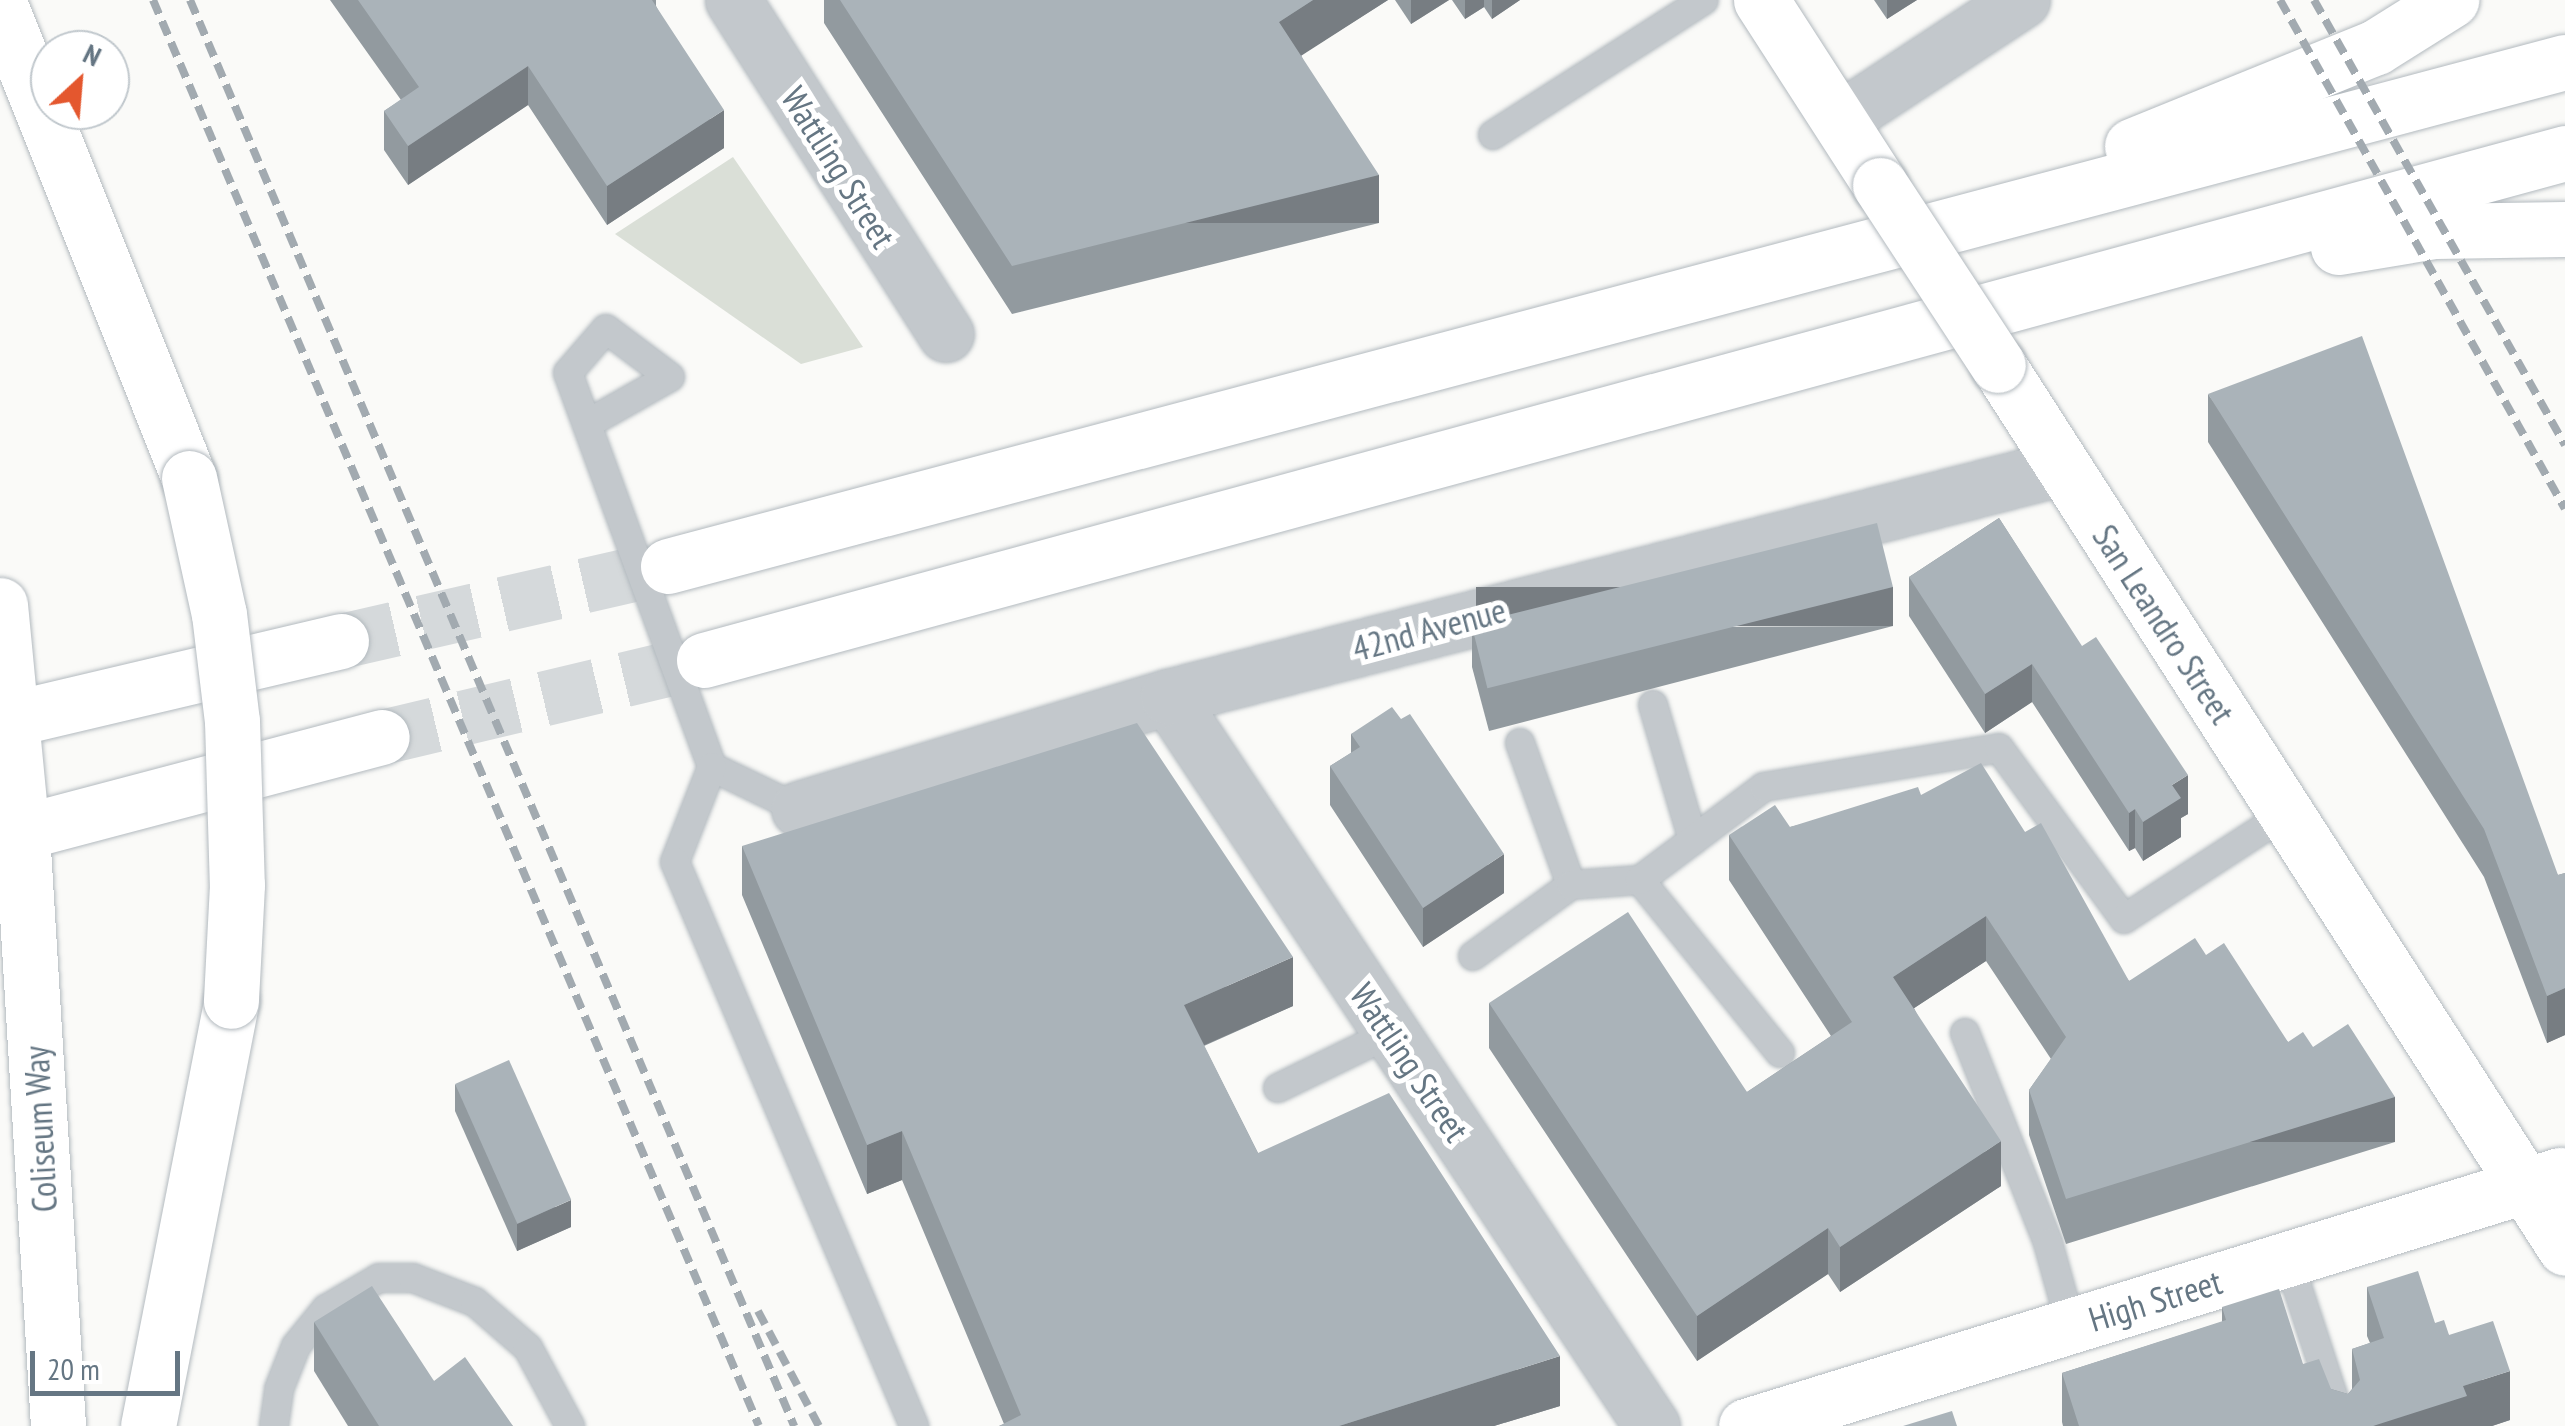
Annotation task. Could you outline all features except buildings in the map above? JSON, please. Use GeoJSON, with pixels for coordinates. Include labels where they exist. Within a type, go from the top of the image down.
{"type":"FeatureCollection","features":[{"type":"Feature","properties":{"kind":"main road","name":"San Leandro Street"},"geometry":{"type":"LineString","coordinates":[[1761,0],[2287,813],[2547,1180],[2565,1248]]}},
{"type":"Feature","properties":{"kind":"main road"},"geometry":{"type":"LineString","coordinates":[[1754,276],[2174,132],[2376,47],[2451,0]]}},
{"type":"Feature","properties":{"kind":"main road"},"geometry":{"type":"LineString","coordinates":[[0,5],[190,478],[219,614],[232,721],[237,885],[231,1001],[148,1426]]}},
{"type":"Feature","properties":{"kind":"main road"},"geometry":{"type":"LineString","coordinates":[[668,566],[2565,62]]}},
{"type":"Feature","properties":{"kind":"main road"},"geometry":{"type":"LineString","coordinates":[[704,660],[2565,153]]}},
{"type":"Feature","properties":{"kind":"main road"},"geometry":{"type":"LineString","coordinates":[[1768,368],[2371,240],[2501,226],[2565,228]]}},
{"type":"Feature","properties":{"kind":"main road","name":"Coliseum Way"},"geometry":{"type":"LineString","coordinates":[[0,605],[15,718],[58,1426]]}},
{"type":"Feature","properties":{"kind":"main road"},"geometry":{"type":"LineString","coordinates":[[15,718],[341,641]]}},
{"type":"Feature","properties":{"kind":"main road"},"geometry":{"type":"LineString","coordinates":[[22,832],[382,738]]}},
{"type":"Feature","properties":{"kind":"main road","name":"High Street"},"geometry":{"type":"LineString","coordinates":[[1746,1426],[2547,1180]]}},
{"type":"Feature","properties":{"kind":"street"},"geometry":{"type":"LineString","coordinates":[[1839,120],[2022,0]]}},
{"type":"Feature","properties":{"kind":"street","name":"Wattling Street"},"geometry":{"type":"LineString","coordinates":[[742,3],[946,334]]}},
{"type":"Feature","properties":{"kind":"street","name":"42nd Avenue"},"geometry":{"type":"LineString","coordinates":[[799,809],[1168,697],[2062,466]]}},
{"type":"Feature","properties":{"kind":"street","name":"Wattling Street"},"geometry":{"type":"LineString","coordinates":[[1168,697],[1652,1426]]}},
{"type":"Feature","properties":{"kind":"lane"},"geometry":{"type":"LineString","coordinates":[[1493,135],[1704,0]]}},
{"type":"Feature","properties":{"kind":"lane"},"geometry":{"type":"LineString","coordinates":[[587,424],[712,767],[675,862],[914,1426]]}},
{"type":"Feature","properties":{"kind":"lane"},"geometry":{"type":"LineString","coordinates":[[1653,704],[1693,840]]}},
{"type":"Feature","properties":{"kind":"lane"},"geometry":{"type":"LineString","coordinates":[[1520,743],[1571,885]]}},
{"type":"Feature","properties":{"kind":"lane"},"geometry":{"type":"LineString","coordinates":[[1473,956],[1571,885],[1640,880],[1764,788],[1998,748],[2124,919],[2287,813]]}},
{"type":"Feature","properties":{"kind":"lane"},"geometry":{"type":"LineString","coordinates":[[712,767],[799,809]]}},
{"type":"Feature","properties":{"kind":"lane"},"geometry":{"type":"LineString","coordinates":[[1640,880],[1780,1053]]}},
{"type":"Feature","properties":{"kind":"lane"},"geometry":{"type":"LineString","coordinates":[[1278,1088],[1391,1033]]}},
{"type":"Feature","properties":{"kind":"lane"},"geometry":{"type":"LineString","coordinates":[[1965,1033],[2048,1243],[2071,1326]]}},
{"type":"Feature","properties":{"kind":"lane"},"geometry":{"type":"LineString","coordinates":[[2288,1259],[2343,1426]]}},
{"type":"Feature","properties":{"kind":"lane"},"geometry":{"type":"LineString","coordinates":[[274,1426],[279,1389],[296,1346],[326,1308],[379,1278],[413,1278],[476,1302],[528,1348],[570,1426]]}},
{"type":"Feature","properties":{"kind":"shaded area"},"geometry":{"type":"Polygon","coordinates":[[[733,157],[863,347],[801,364],[615,234],[733,157]]]}},
{"type":"Feature","properties":{"kind":"tunnel"},"geometry":{"type":"LineString","coordinates":[[341,641],[668,566]]}},
{"type":"Feature","properties":{"kind":"tunnel"},"geometry":{"type":"LineString","coordinates":[[382,737],[704,660]]}},
{"type":"Feature","properties":{"kind":"railway"},"geometry":{"type":"LineString","coordinates":[[153,0],[759,1426]]}},
{"type":"Feature","properties":{"kind":"railway"},"geometry":{"type":"LineString","coordinates":[[190,0],[794,1426]]}},
{"type":"Feature","properties":{"kind":"railway"},"geometry":{"type":"LineString","coordinates":[[2280,0],[2565,509]]}},
{"type":"Feature","properties":{"kind":"railway"},"geometry":{"type":"LineString","coordinates":[[2314,0],[2565,445]]}},
{"type":"Feature","properties":{"kind":"railway"},"geometry":{"type":"LineString","coordinates":[[758,1311],[819,1426]]}}]}
